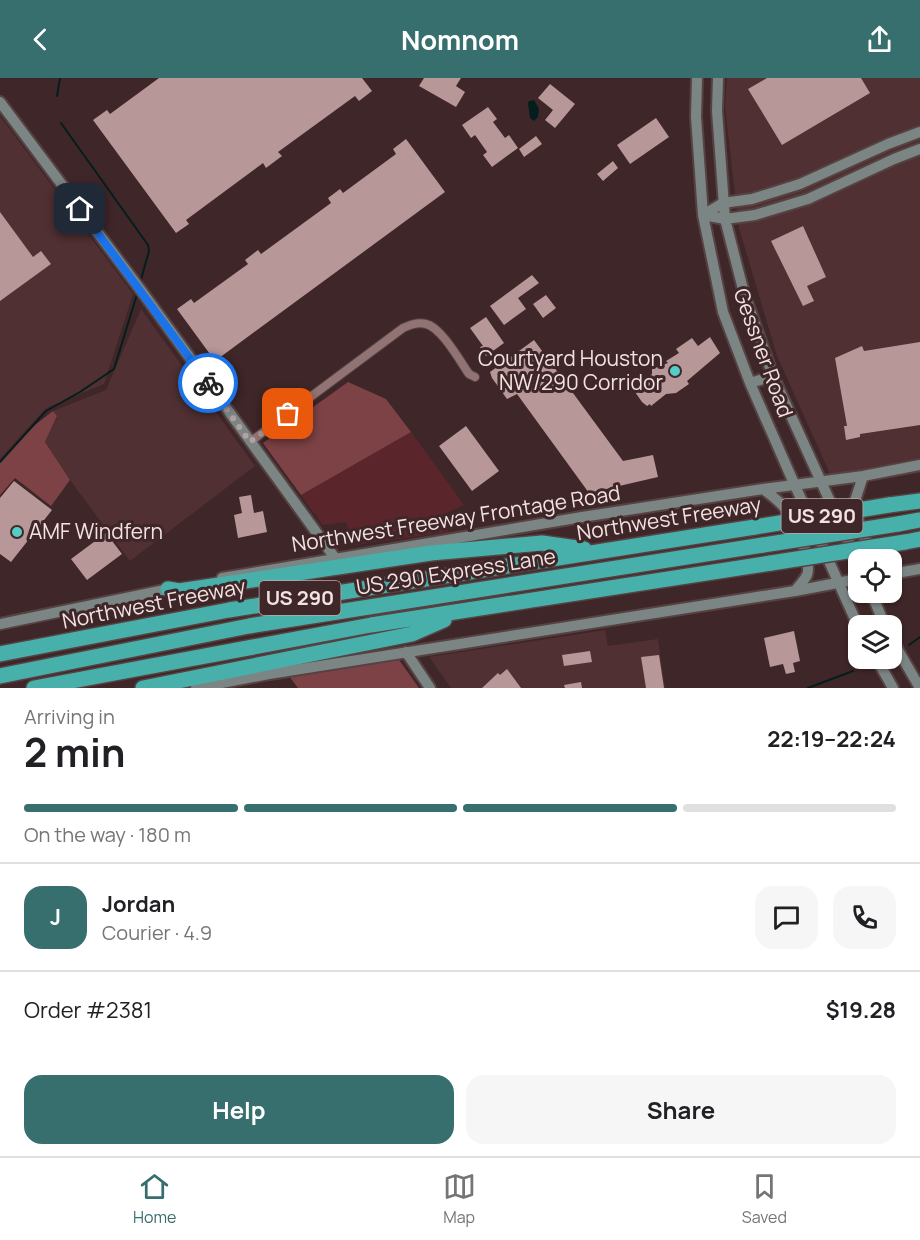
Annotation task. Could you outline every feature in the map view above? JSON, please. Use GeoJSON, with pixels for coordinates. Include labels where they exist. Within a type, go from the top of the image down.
{"type":"FeatureCollection","features":[{"type":"Feature","properties":{"kind":"highway","name":"Northwest Freeway"},"geometry":{"type":"LineString","coordinates":[[0,654],[229,610],[920,501]]}},
{"type":"Feature","properties":{"kind":"highway","name":"US 290 Express Lane"},"geometry":{"type":"LineString","coordinates":[[0,676],[249,626],[920,520]]}},
{"type":"Feature","properties":{"kind":"highway","name":"US 290"},"geometry":{"type":"LineString","coordinates":[[34,688],[371,625],[913,541]]}},
{"type":"Feature","properties":{"kind":"highway"},"geometry":{"type":"LineString","coordinates":[[168,589],[179,591],[431,553],[542,543],[602,551]]}},
{"type":"Feature","properties":{"kind":"highway"},"geometry":{"type":"LineString","coordinates":[[143,688],[412,634],[466,611]]}},
{"type":"Feature","properties":{"kind":"main road","name":"Gessner Road"},"geometry":{"type":"LineString","coordinates":[[697,78],[696,117],[703,215],[723,312],[750,383],[853,615]]}},
{"type":"Feature","properties":{"kind":"main road","name":"Gessner Road"},"geometry":{"type":"LineString","coordinates":[[718,78],[717,111],[723,203],[744,293],[773,376],[852,549]]}},
{"type":"Feature","properties":{"kind":"main road"},"geometry":{"type":"LineString","coordinates":[[0,103],[143,293],[335,558]]}},
{"type":"Feature","properties":{"kind":"main road"},"geometry":{"type":"LineString","coordinates":[[703,215],[723,203],[752,200],[800,184],[920,132]]}},
{"type":"Feature","properties":{"kind":"main road"},"geometry":{"type":"LineString","coordinates":[[703,215],[725,219],[755,215],[808,199],[920,149]]}},
{"type":"Feature","properties":{"kind":"main road"},"geometry":{"type":"LineString","coordinates":[[862,156],[868,171]]}},
{"type":"Feature","properties":{"kind":"main road"},"geometry":{"type":"LineString","coordinates":[[750,383],[773,376]]}},
{"type":"Feature","properties":{"kind":"main road","name":"Northwest Freeway Frontage Road"},"geometry":{"type":"LineString","coordinates":[[0,624],[231,576],[335,558],[920,465]]}},
{"type":"Feature","properties":{"kind":"main road"},"geometry":{"type":"LineString","coordinates":[[862,476],[855,496],[855,512],[869,549]]}},
{"type":"Feature","properties":{"kind":"main road"},"geometry":{"type":"LineString","coordinates":[[763,489],[779,501],[790,515],[807,558],[806,576],[795,591]]}},
{"type":"Feature","properties":{"kind":"main road"},"geometry":{"type":"LineString","coordinates":[[902,572],[920,569]]}},
{"type":"Feature","properties":{"kind":"main road"},"geometry":{"type":"LineString","coordinates":[[902,570],[907,571]]}},
{"type":"Feature","properties":{"kind":"main road"},"geometry":{"type":"LineString","coordinates":[[196,688],[848,580]]}},
{"type":"Feature","properties":{"kind":"main road"},"geometry":{"type":"LineString","coordinates":[[406,652],[430,688]]}},
{"type":"Feature","properties":{"kind":"main road"},"geometry":{"type":"LineString","coordinates":[[902,657],[920,688]]}},
{"type":"Feature","properties":{"kind":"main road"},"geometry":{"type":"LineString","coordinates":[[882,669],[893,688]]}},
{"type":"Feature","properties":{"kind":"street"},"geometry":{"type":"LineString","coordinates":[[250,442],[403,328],[415,323],[428,324],[438,331],[469,374],[475,377]]}},
{"type":"Feature","properties":{"kind":"shaded area"},"geometry":{"type":"Polygon","coordinates":[[[727,78],[920,78],[920,468],[832,478],[777,356],[739,228],[725,107],[727,78]]]}},
{"type":"Feature","properties":{"kind":"shaded area"},"geometry":{"type":"Polygon","coordinates":[[[0,116],[133,294],[104,384],[46,408],[0,459],[0,116]]]}},
{"type":"Feature","properties":{"kind":"shaded area"},"geometry":{"type":"Polygon","coordinates":[[[141,309],[255,466],[130,561],[45,442],[57,417],[53,411],[106,390],[141,309]]]}},
{"type":"Feature","properties":{"kind":"shaded area"},"geometry":{"type":"Polygon","coordinates":[[[348,382],[386,399],[411,432],[301,495],[263,443],[348,382]]]}},
{"type":"Feature","properties":{"kind":"shaded area"},"geometry":{"type":"Polygon","coordinates":[[[53,411],[57,416],[45,442],[70,480],[51,506],[15,478],[0,495],[0,461],[35,425],[53,411]]]}},
{"type":"Feature","properties":{"kind":"shaded area"},"geometry":{"type":"Polygon","coordinates":[[[411,432],[464,505],[444,514],[448,532],[355,545],[346,522],[323,525],[301,495],[411,432]]]}},
{"type":"Feature","properties":{"kind":"shaded area"},"geometry":{"type":"Polygon","coordinates":[[[605,630],[608,646],[658,639],[665,688],[451,688],[429,657],[605,630]]]}},
{"type":"Feature","properties":{"kind":"shaded area"},"geometry":{"type":"Polygon","coordinates":[[[397,657],[419,688],[298,688],[289,676],[397,657]]]}},
{"type":"Feature","properties":{"kind":"water"},"geometry":{"type":"Polygon","coordinates":[[[534,100],[539,109],[538,117],[534,121],[530,118],[528,103],[534,100]]]}},
{"type":"Feature","properties":{"kind":"building"},"geometry":{"type":"Polygon","coordinates":[[[159,78],[362,78],[372,91],[359,101],[355,96],[278,152],[282,156],[266,168],[263,163],[186,220],[189,224],[176,233],[93,120],[107,110],[110,114],[159,78]]]}},
{"type":"Feature","properties":{"kind":"building"},"geometry":{"type":"Polygon","coordinates":[[[424,78],[461,78],[456,86],[465,92],[456,107],[419,86],[424,78]]]}},
{"type":"Feature","properties":{"kind":"building"},"geometry":{"type":"Polygon","coordinates":[[[767,78],[861,78],[870,93],[782,145],[748,89],[767,78]]]}},
{"type":"Feature","properties":{"kind":"building"},"geometry":{"type":"Polygon","coordinates":[[[550,84],[575,104],[555,128],[545,120],[553,110],[538,98],[550,84]]]}},
{"type":"Feature","properties":{"kind":"building"},"geometry":{"type":"Polygon","coordinates":[[[488,107],[497,119],[493,122],[505,138],[509,135],[518,148],[492,167],[483,155],[487,152],[475,135],[471,138],[462,125],[488,107]]]}},
{"type":"Feature","properties":{"kind":"building"},"geometry":{"type":"Polygon","coordinates":[[[656,118],[669,137],[630,164],[617,145],[656,118]]]}},
{"type":"Feature","properties":{"kind":"building"},"geometry":{"type":"Polygon","coordinates":[[[536,136],[542,144],[524,157],[519,149],[536,136]]]}},
{"type":"Feature","properties":{"kind":"building"},"geometry":{"type":"Polygon","coordinates":[[[406,139],[445,192],[215,361],[177,309],[191,299],[194,303],[248,264],[245,260],[258,250],[261,254],[331,203],[328,198],[340,189],[343,193],[396,154],[393,149],[406,139]]]}},
{"type":"Feature","properties":{"kind":"building"},"geometry":{"type":"Polygon","coordinates":[[[613,161],[618,168],[603,181],[597,174],[613,161]]]}},
{"type":"Feature","properties":{"kind":"building"},"geometry":{"type":"Polygon","coordinates":[[[0,212],[33,257],[41,251],[51,264],[0,301],[0,212]]]}},
{"type":"Feature","properties":{"kind":"building"},"geometry":{"type":"Polygon","coordinates":[[[803,226],[826,277],[807,286],[814,301],[803,306],[771,241],[803,226]]]}},
{"type":"Feature","properties":{"kind":"building"},"geometry":{"type":"Polygon","coordinates":[[[532,275],[539,283],[518,298],[526,309],[504,325],[490,306],[532,275]]]}},
{"type":"Feature","properties":{"kind":"building"},"geometry":{"type":"Polygon","coordinates":[[[546,295],[556,308],[543,318],[533,304],[546,295]]]}},
{"type":"Feature","properties":{"kind":"building"},"geometry":{"type":"Polygon","coordinates":[[[486,317],[504,343],[486,356],[480,347],[483,346],[470,328],[486,317]]]}},
{"type":"Feature","properties":{"kind":"building","name":"Courtyard Houston NW/290 Corridor"},"geometry":{"type":"Polygon","coordinates":[[[710,337],[720,353],[687,381],[689,384],[676,393],[666,394],[651,406],[642,402],[635,392],[639,389],[637,387],[645,381],[647,383],[651,380],[648,377],[652,374],[652,369],[668,363],[666,361],[679,353],[676,349],[692,338],[698,346],[710,337]]]}},
{"type":"Feature","properties":{"kind":"building"},"geometry":{"type":"Polygon","coordinates":[[[534,340],[623,461],[653,455],[658,477],[589,493],[517,394],[507,399],[492,378],[490,372],[534,340]]]}},
{"type":"Feature","properties":{"kind":"building"},"geometry":{"type":"Polygon","coordinates":[[[920,342],[920,425],[860,434],[860,437],[846,440],[844,426],[847,426],[835,358],[862,346],[864,351],[920,342]]]}},
{"type":"Feature","properties":{"kind":"building"},"geometry":{"type":"Polygon","coordinates":[[[466,426],[499,471],[472,491],[439,446],[466,426]]]}},
{"type":"Feature","properties":{"kind":"building","name":"AMF Windfern"},"geometry":{"type":"Polygon","coordinates":[[[14,481],[52,510],[11,562],[0,554],[0,498],[14,481]]]}},
{"type":"Feature","properties":{"kind":"building"},"geometry":{"type":"Polygon","coordinates":[[[251,495],[254,513],[263,511],[267,532],[238,538],[234,515],[242,513],[239,497],[251,495]]]}},
{"type":"Feature","properties":{"kind":"building"},"geometry":{"type":"Polygon","coordinates":[[[106,533],[122,554],[87,580],[71,559],[106,533]]]}},
{"type":"Feature","properties":{"kind":"building"},"geometry":{"type":"Polygon","coordinates":[[[794,631],[800,661],[793,663],[795,672],[786,674],[783,664],[770,667],[764,638],[794,631]]]}},
{"type":"Feature","properties":{"kind":"building"},"geometry":{"type":"Polygon","coordinates":[[[590,651],[592,662],[564,666],[562,655],[590,651]]]}},
{"type":"Feature","properties":{"kind":"building"},"geometry":{"type":"Polygon","coordinates":[[[659,655],[664,688],[646,688],[641,657],[659,655]]]}},
{"type":"Feature","properties":{"kind":"building"},"geometry":{"type":"Polygon","coordinates":[[[507,669],[521,688],[482,688],[498,673],[500,675],[507,669]]]}},
{"type":"Feature","properties":{"kind":"building"},"geometry":{"type":"Polygon","coordinates":[[[581,682],[582,688],[565,688],[564,685],[581,682]]]}},
{"type":"Feature","properties":{"kind":"waterway"},"geometry":{"type":"LineString","coordinates":[[57,96],[60,78]]}},
{"type":"Feature","properties":{"kind":"waterway"},"geometry":{"type":"LineString","coordinates":[[61,123],[148,245],[149,251],[140,283]]}},
{"type":"Feature","properties":{"kind":"waterway"},"geometry":{"type":"LineString","coordinates":[[0,462],[46,411],[114,369],[138,291]]}},
{"type":"Feature","properties":{"kind":"waterway"},"geometry":{"type":"LineString","coordinates":[[909,645],[920,637]]}},
{"type":"Feature","properties":{"kind":"waterway"},"geometry":{"type":"LineString","coordinates":[[808,688],[853,671]]}},
{"type":"Feature","properties":{"kind":"way so far"},"geometry":{"type":"LineString","coordinates":[[208,383],[250,442],[288,414]]}},
{"type":"Feature","properties":{"kind":"place","name":"Courtyard Houston NW/290 Corridor"},"geometry":{"type":"Point","coordinates":[675,371]}},
{"type":"Feature","properties":{"kind":"place","name":"AMF Windfern"},"geometry":{"type":"Point","coordinates":[17,532]}},
{"type":"Feature","properties":{"kind":"route"},"geometry":{"type":"LineString","coordinates":[[80,209],[208,383]]}}]}
